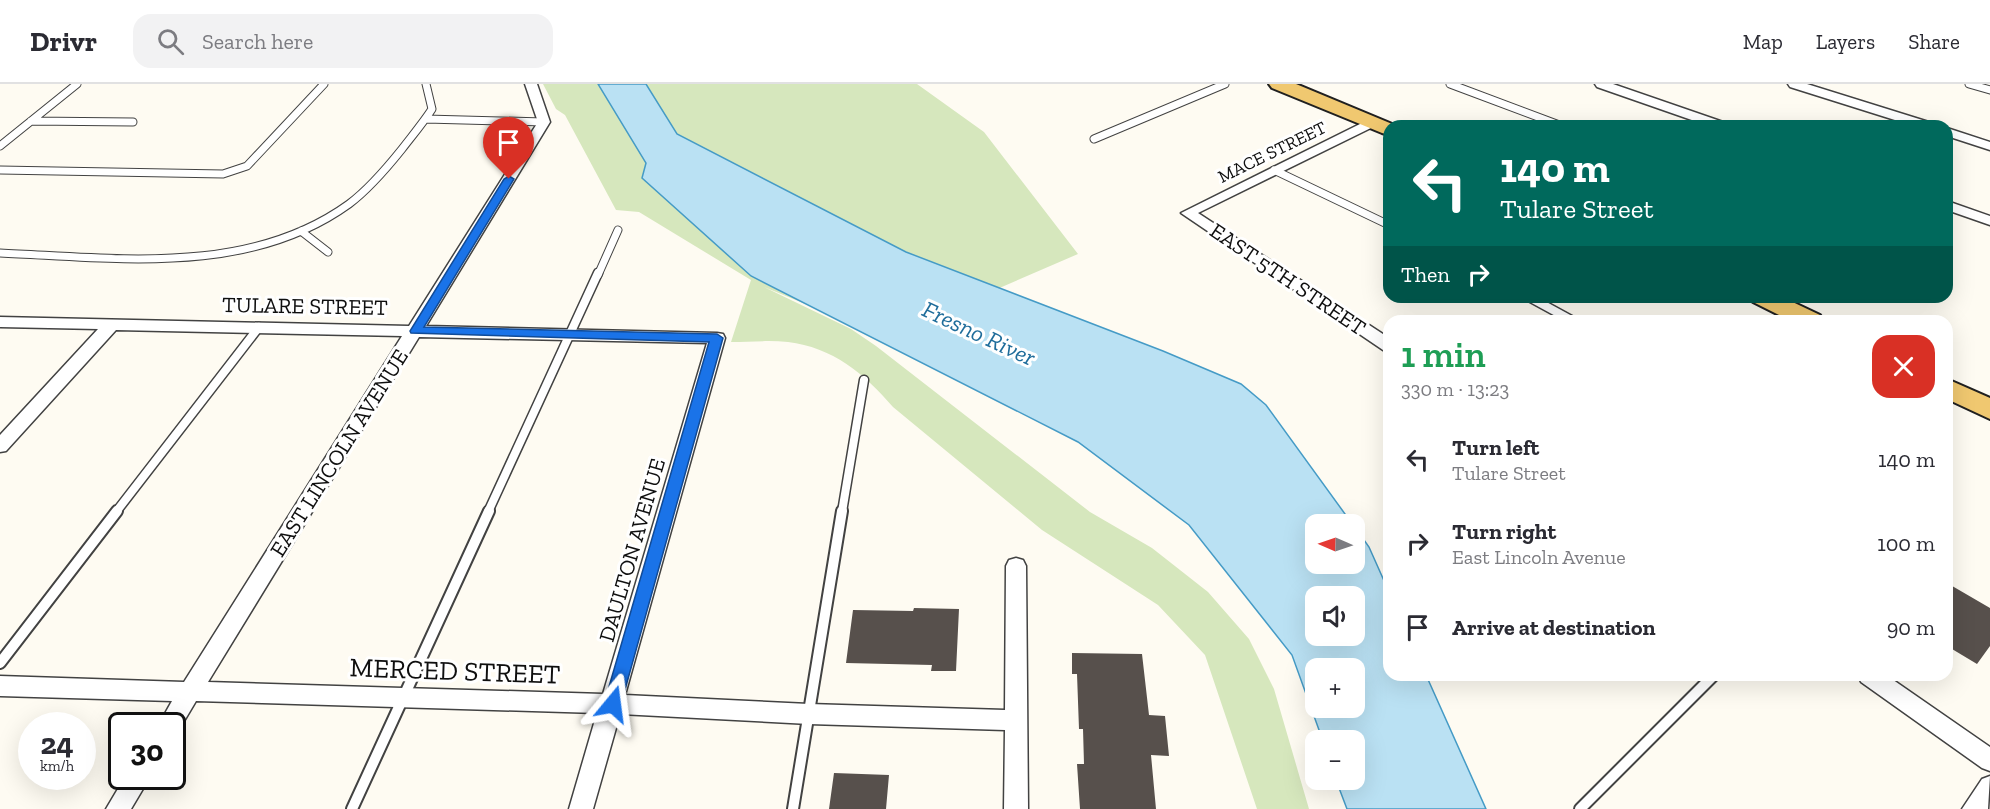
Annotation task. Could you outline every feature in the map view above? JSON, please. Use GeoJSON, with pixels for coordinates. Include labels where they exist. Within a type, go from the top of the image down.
{"type":"FeatureCollection","features":[{"type":"Feature","properties":{"kind":"main road"},"geometry":{"type":"LineString","coordinates":[[1279,84],[1380,126]]}},
{"type":"Feature","properties":{"kind":"main road"},"geometry":{"type":"LineString","coordinates":[[1772,303],[1792,315]]}},
{"type":"Feature","properties":{"kind":"main road"},"geometry":{"type":"LineString","coordinates":[[1953,391],[1990,409]]}},
{"type":"Feature","properties":{"kind":"street"},"geometry":{"type":"LineString","coordinates":[[531,84],[544,122]]}},
{"type":"Feature","properties":{"kind":"street"},"geometry":{"type":"LineString","coordinates":[[1601,84],[1704,120]]}},
{"type":"Feature","properties":{"kind":"street"},"geometry":{"type":"LineString","coordinates":[[1794,84],[1909,120]]}},
{"type":"Feature","properties":{"kind":"street","name":"EAST LINCOLN AVENUE"},"geometry":{"type":"LineString","coordinates":[[179,712],[544,122]]}},
{"type":"Feature","properties":{"kind":"street","name":"MACE STREET"},"geometry":{"type":"LineString","coordinates":[[1188,213],[1274,170],[1380,126]]}},
{"type":"Feature","properties":{"kind":"street"},"geometry":{"type":"LineString","coordinates":[[1953,134],[1990,146]]}},
{"type":"Feature","properties":{"kind":"street"},"geometry":{"type":"LineString","coordinates":[[1953,208],[1990,220]]}},
{"type":"Feature","properties":{"kind":"street","name":"EAST 5TH STREET"},"geometry":{"type":"LineString","coordinates":[[1188,213],[1383,342]]}},
{"type":"Feature","properties":{"kind":"street","name":"TULARE STREET"},"geometry":{"type":"LineString","coordinates":[[0,322],[717,338]]}},
{"type":"Feature","properties":{"kind":"street"},"geometry":{"type":"LineString","coordinates":[[0,446],[111,325]]}},
{"type":"Feature","properties":{"kind":"street","name":"DAULTON AVENUE"},"geometry":{"type":"LineString","coordinates":[[581,809],[717,338]]}},
{"type":"Feature","properties":{"kind":"street"},"geometry":{"type":"LineString","coordinates":[[1016,566],[1016,809]]}},
{"type":"Feature","properties":{"kind":"street"},"geometry":{"type":"LineString","coordinates":[[1878,681],[1990,760]]}},
{"type":"Feature","properties":{"kind":"street","name":"MERCED STREET"},"geometry":{"type":"LineString","coordinates":[[0,686],[613,704],[809,714],[1017,720]]}},
{"type":"Feature","properties":{"kind":"street"},"geometry":{"type":"LineString","coordinates":[[1974,809],[1990,787]]}},
{"type":"Feature","properties":{"kind":"street"},"geometry":{"type":"LineString","coordinates":[[118,809],[130,790]]}},
{"type":"Feature","properties":{"kind":"lane"},"geometry":{"type":"LineString","coordinates":[[0,146],[77,84]]}},
{"type":"Feature","properties":{"kind":"lane"},"geometry":{"type":"LineString","coordinates":[[0,170],[223,174],[247,166],[324,84]]}},
{"type":"Feature","properties":{"kind":"lane"},"geometry":{"type":"LineString","coordinates":[[0,254],[183,258],[242,250],[301,231],[340,210],[367,189],[432,109],[426,84]]}},
{"type":"Feature","properties":{"kind":"lane"},"geometry":{"type":"LineString","coordinates":[[1094,139],[1225,84]]}},
{"type":"Feature","properties":{"kind":"lane"},"geometry":{"type":"LineString","coordinates":[[1450,84],[1546,120]]}},
{"type":"Feature","properties":{"kind":"lane"},"geometry":{"type":"LineString","coordinates":[[1969,84],[1990,90]]}},
{"type":"Feature","properties":{"kind":"lane"},"geometry":{"type":"LineString","coordinates":[[426,119],[544,122]]}},
{"type":"Feature","properties":{"kind":"lane"},"geometry":{"type":"LineString","coordinates":[[32,121],[133,122]]}},
{"type":"Feature","properties":{"kind":"lane"},"geometry":{"type":"LineString","coordinates":[[1274,170],[1383,222]]}},
{"type":"Feature","properties":{"kind":"lane"},"geometry":{"type":"LineString","coordinates":[[352,809],[618,230]]}},
{"type":"Feature","properties":{"kind":"lane"},"geometry":{"type":"LineString","coordinates":[[301,231],[328,252]]}},
{"type":"Feature","properties":{"kind":"lane"},"geometry":{"type":"LineString","coordinates":[[1540,303],[1562,315]]}},
{"type":"Feature","properties":{"kind":"lane"},"geometry":{"type":"LineString","coordinates":[[0,663],[259,327]]}},
{"type":"Feature","properties":{"kind":"lane"},"geometry":{"type":"LineString","coordinates":[[793,809],[864,380]]}},
{"type":"Feature","properties":{"kind":"lane"},"geometry":{"type":"LineString","coordinates":[[1580,809],[1708,681]]}},
{"type":"Feature","properties":{"kind":"green space"},"geometry":{"type":"Polygon","coordinates":[[[543,84],[917,84],[984,132],[1078,254],[886,337],[764,287],[851,329],[876,346],[1090,512],[1152,548],[1208,592],[1249,639],[1274,689],[1309,809],[1257,809],[1205,655],[1158,605],[1042,530],[893,407],[859,373],[846,364],[833,356],[804,345],[781,341],[731,342],[751,280],[639,212],[616,210],[565,115],[556,109],[543,84]]]}},
{"type":"Feature","properties":{"kind":"water","name":"Fresno River"},"geometry":{"type":"Polygon","coordinates":[[[598,84],[646,84],[677,134],[906,252],[1163,351],[1241,384],[1266,405],[1345,514],[1305,514],[1305,574],[1365,574],[1365,541],[1383,578],[1383,681],[1429,681],[1486,809],[1347,809],[1340,790],[1365,790],[1365,730],[1319,730],[1315,718],[1365,718],[1365,658],[1305,658],[1305,691],[1292,655],[1189,525],[1078,442],[751,276],[642,178],[646,163],[598,84]]]}},
{"type":"Feature","properties":{"kind":"building"},"geometry":{"type":"Polygon","coordinates":[[[1953,586],[1990,608],[1990,646],[1977,664],[1953,650],[1953,586]]]}},
{"type":"Feature","properties":{"kind":"building"},"geometry":{"type":"Polygon","coordinates":[[[914,608],[959,609],[956,671],[931,671],[932,665],[846,663],[853,610],[913,611],[914,608]]]}},
{"type":"Feature","properties":{"kind":"building"},"geometry":{"type":"Polygon","coordinates":[[[1072,653],[1142,654],[1149,715],[1165,716],[1169,756],[1151,755],[1156,809],[1080,809],[1077,764],[1084,764],[1083,729],[1079,729],[1077,674],[1072,674],[1072,653]]]}},
{"type":"Feature","properties":{"kind":"building"},"geometry":{"type":"Polygon","coordinates":[[[834,773],[889,775],[886,809],[829,809],[834,773]]]}},
{"type":"Feature","properties":{"kind":"route"},"geometry":{"type":"LineString","coordinates":[[509,179],[416,331],[717,338],[613,704]]}}]}
